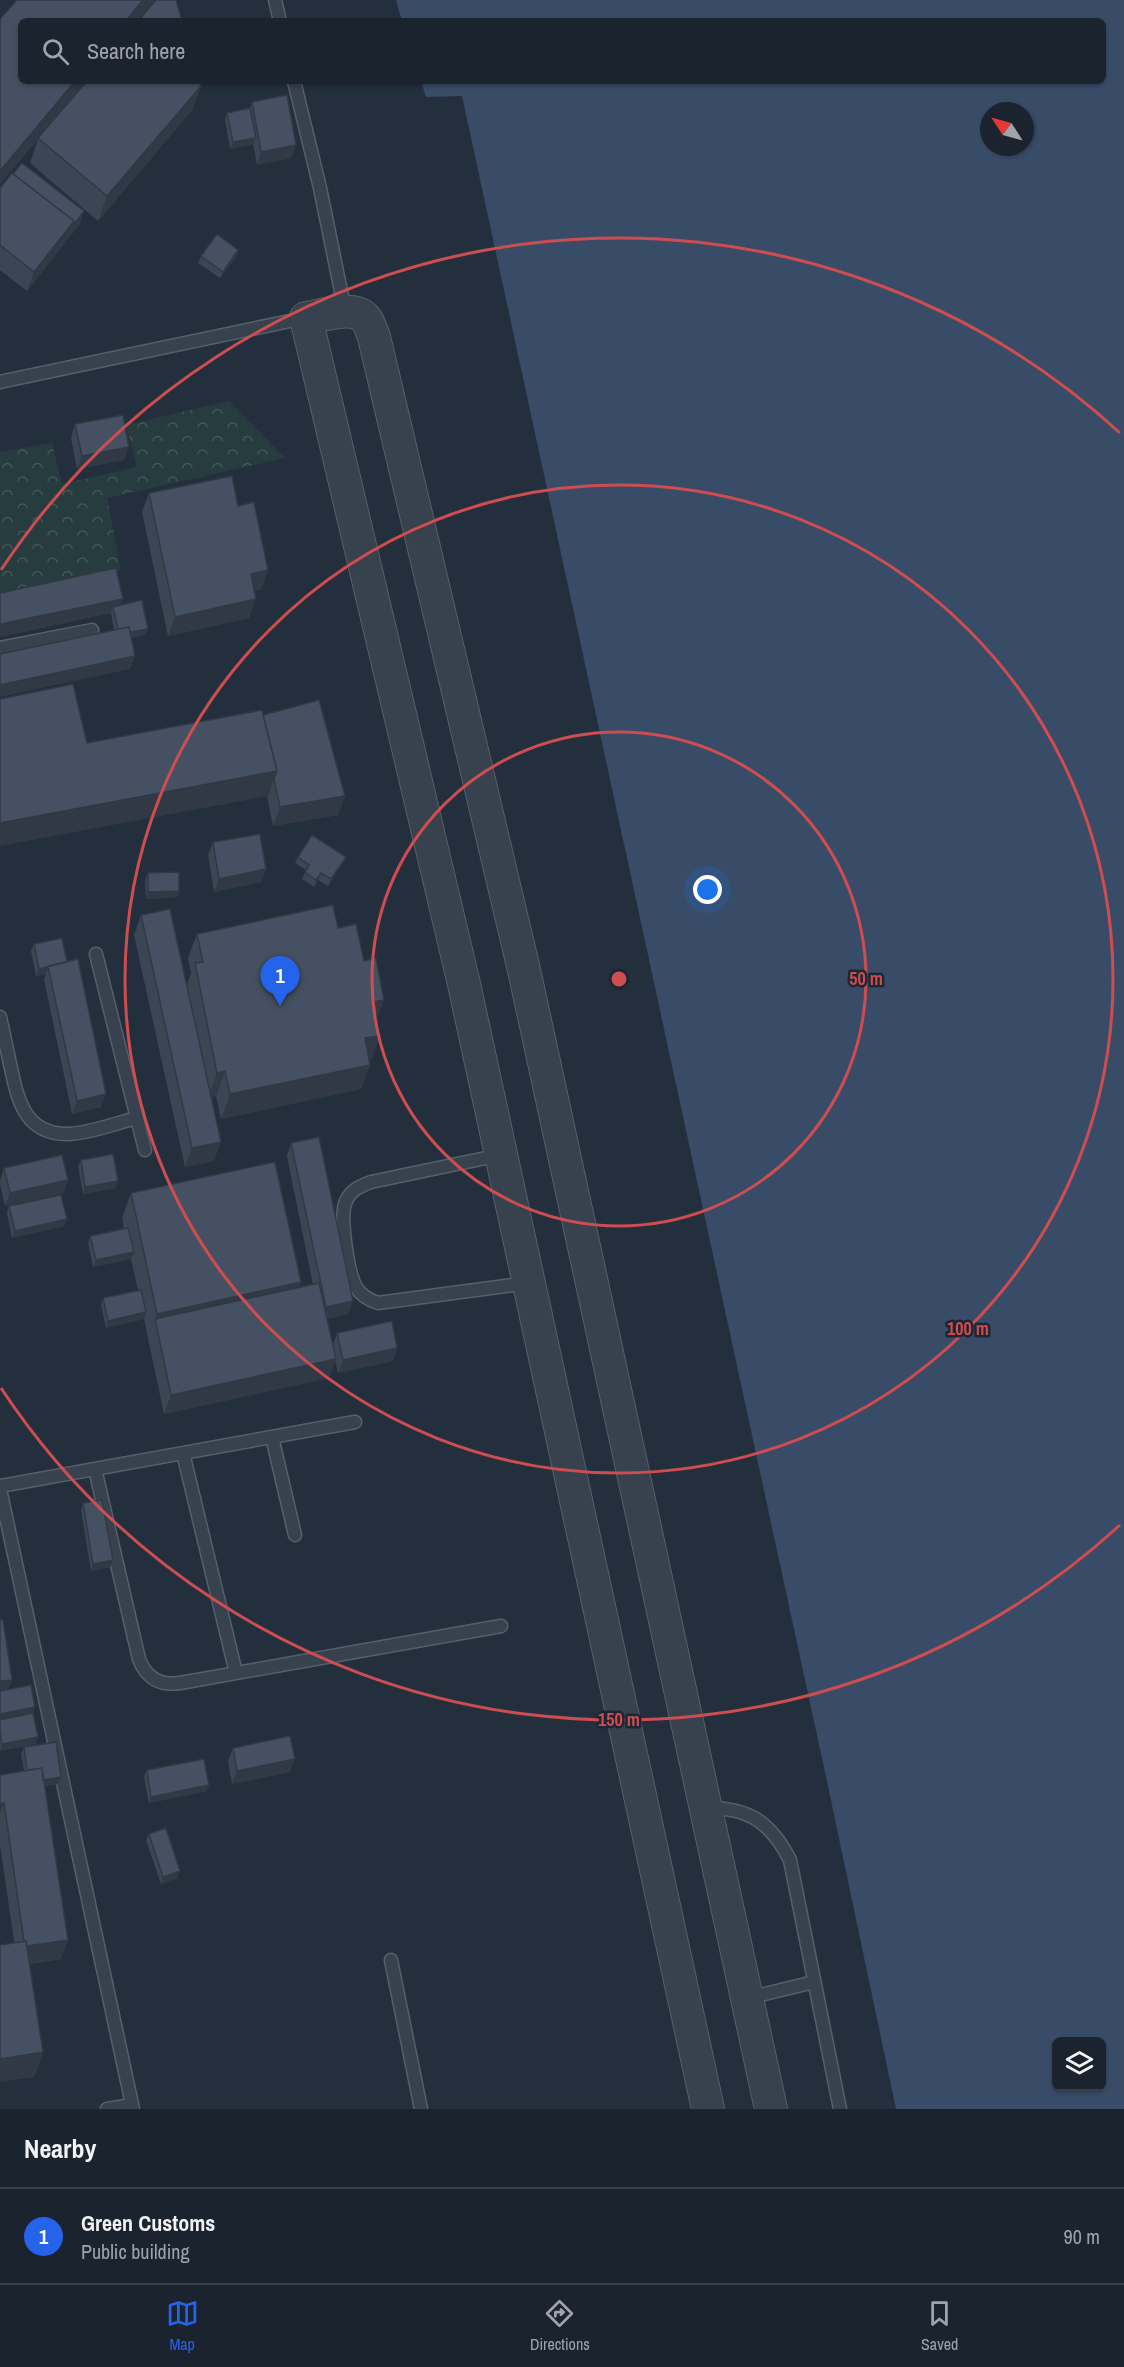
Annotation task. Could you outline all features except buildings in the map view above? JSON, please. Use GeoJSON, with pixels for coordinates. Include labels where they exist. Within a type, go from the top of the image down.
{"type":"FeatureCollection","features":[{"type":"Feature","properties":{"kind":"street"},"geometry":{"type":"LineString","coordinates":[[708,2109],[462,973],[306,318],[357,312],[369,324],[374,337],[524,970],[771,2109]]}},
{"type":"Feature","properties":{"kind":"lane"},"geometry":{"type":"LineString","coordinates":[[275,0],[279,18]]}},
{"type":"Feature","properties":{"kind":"lane"},"geometry":{"type":"LineString","coordinates":[[295,84],[320,188],[345,312]]}},
{"type":"Feature","properties":{"kind":"lane"},"geometry":{"type":"LineString","coordinates":[[0,382],[306,318]]}},
{"type":"Feature","properties":{"kind":"lane"},"geometry":{"type":"LineString","coordinates":[[0,648],[93,630]]}},
{"type":"Feature","properties":{"kind":"lane"},"geometry":{"type":"LineString","coordinates":[[96,954],[145,1150]]}},
{"type":"Feature","properties":{"kind":"lane"},"geometry":{"type":"LineString","coordinates":[[0,1017],[17,1097],[28,1118],[38,1126],[48,1131],[72,1134],[137,1118]]}},
{"type":"Feature","properties":{"kind":"lane"},"geometry":{"type":"LineString","coordinates":[[501,1154],[371,1182],[356,1189],[349,1195],[343,1211],[351,1276],[361,1294],[378,1303],[530,1283]]}},
{"type":"Feature","properties":{"kind":"lane"},"geometry":{"type":"LineString","coordinates":[[106,2109],[132,2107],[0,1488],[355,1422]]}},
{"type":"Feature","properties":{"kind":"lane"},"geometry":{"type":"LineString","coordinates":[[272,1437],[295,1535]]}},
{"type":"Feature","properties":{"kind":"lane"},"geometry":{"type":"LineString","coordinates":[[183,1453],[236,1673]]}},
{"type":"Feature","properties":{"kind":"lane"},"geometry":{"type":"LineString","coordinates":[[95,1469],[143,1669],[150,1677],[169,1685],[501,1626]]}},
{"type":"Feature","properties":{"kind":"lane"},"geometry":{"type":"LineString","coordinates":[[705,1808],[727,1808],[748,1814],[766,1825],[780,1841],[790,1860],[840,2109]]}},
{"type":"Feature","properties":{"kind":"lane"},"geometry":{"type":"LineString","coordinates":[[391,1960],[421,2109]]}},
{"type":"Feature","properties":{"kind":"lane"},"geometry":{"type":"LineString","coordinates":[[747,1999],[814,1982]]}},
{"type":"Feature","properties":{"kind":"green space"},"geometry":{"type":"Polygon","coordinates":[[[229,401],[285,458],[107,498],[121,570],[0,596],[0,452],[52,443],[62,484],[137,467],[126,425],[229,401]]]}},
{"type":"Feature","properties":{"kind":"water"},"geometry":{"type":"Polygon","coordinates":[[[396,0],[1124,0],[1124,2109],[896,2109],[462,96],[426,97],[422,84],[1106,84],[1106,18],[401,18],[396,0]]]}},
{"type":"Feature","properties":{"kind":"place","name":"Green Customs"},"geometry":{"type":"Point","coordinates":[280,1006]}}]}
